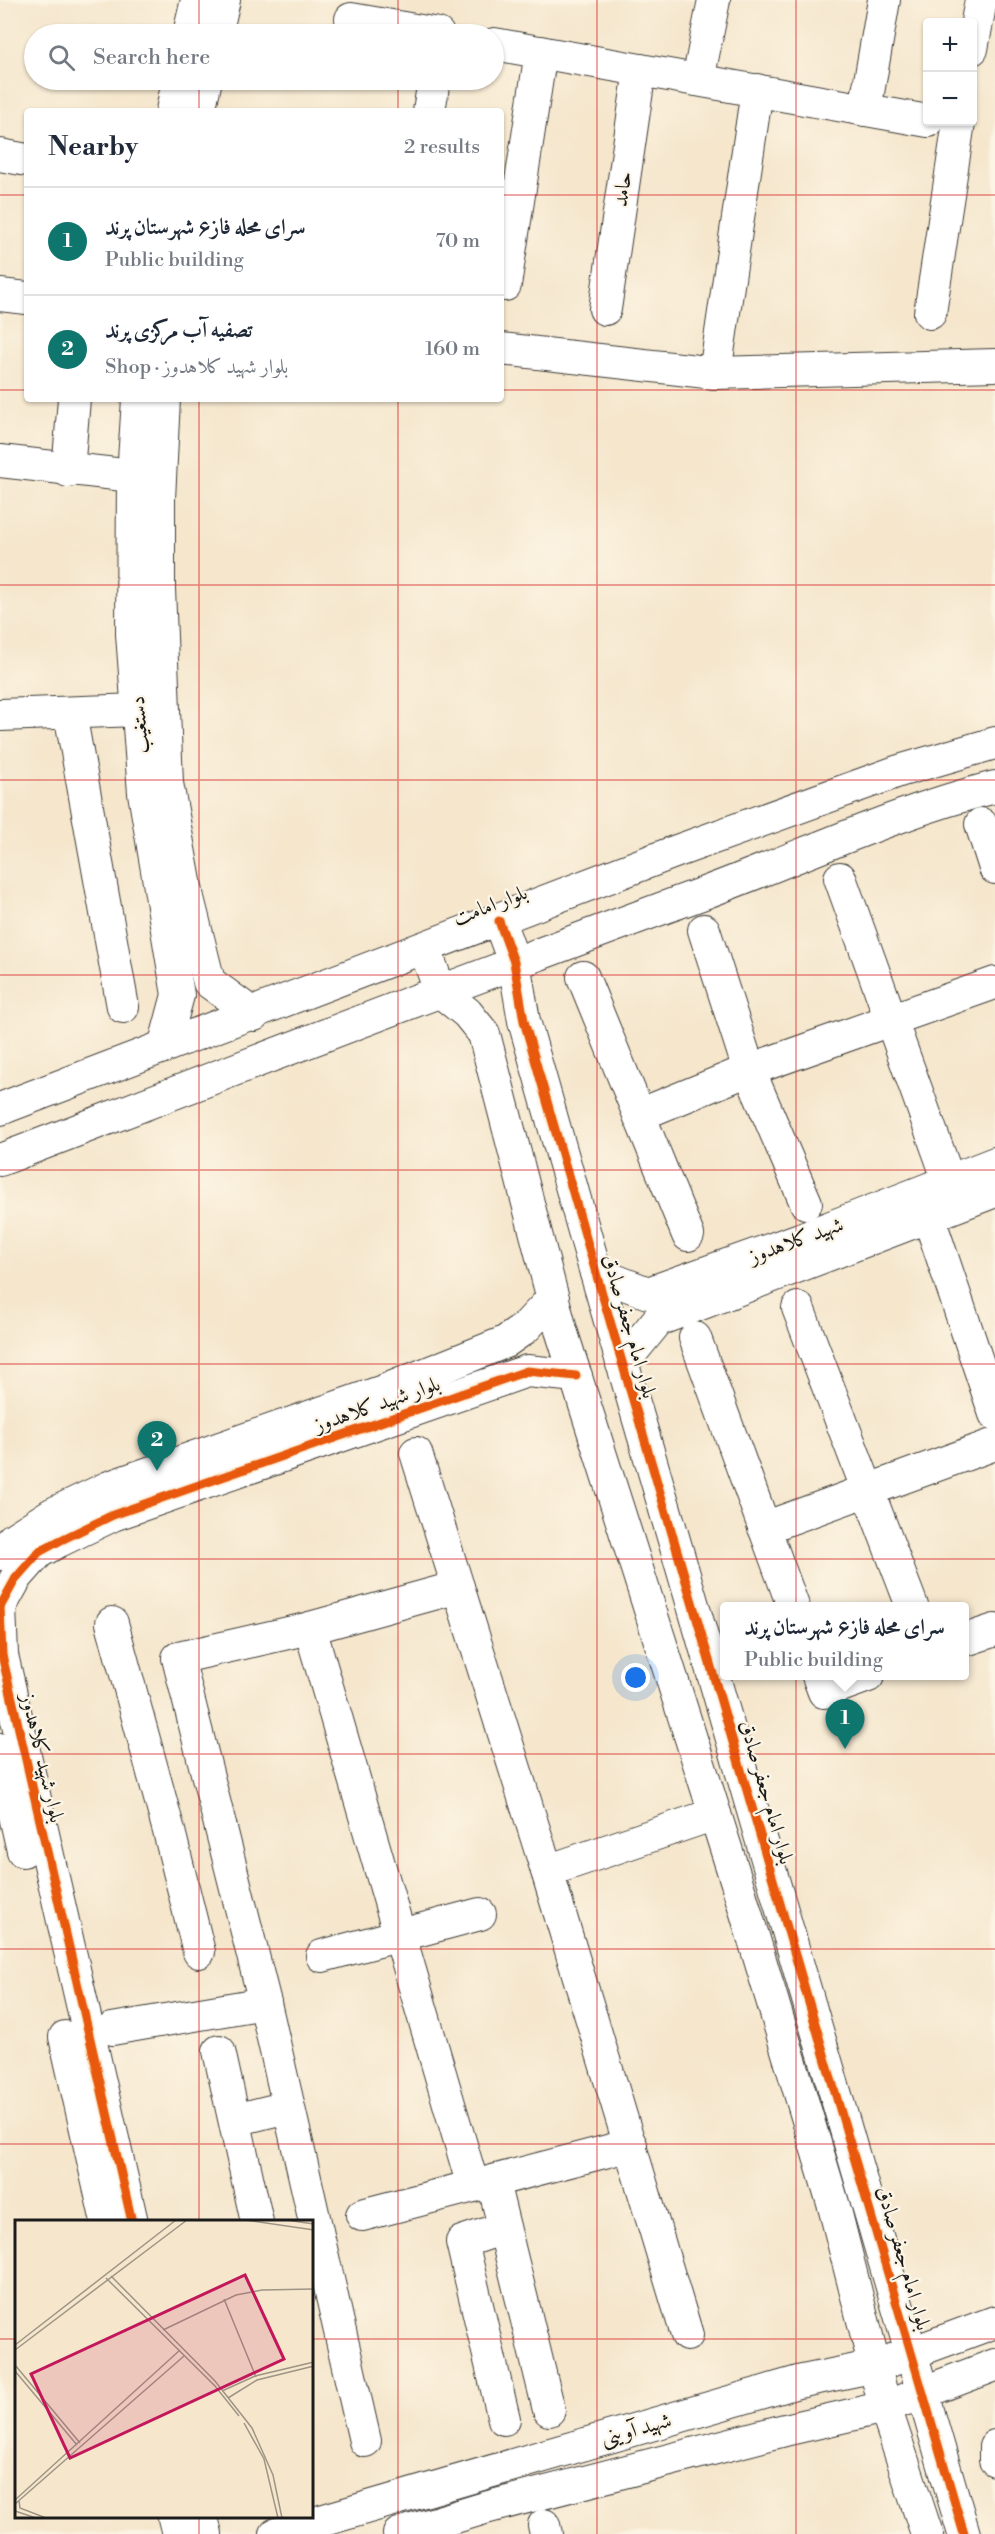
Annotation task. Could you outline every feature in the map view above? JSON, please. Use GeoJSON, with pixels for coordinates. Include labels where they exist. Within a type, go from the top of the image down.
{"type":"FeatureCollection","features":[{"type":"Feature","properties":{"kind":"street"},"geometry":{"type":"LineString","coordinates":[[698,80],[714,0]]}},
{"type":"Feature","properties":{"kind":"street"},"geometry":{"type":"LineString","coordinates":[[865,110],[884,0]]}},
{"type":"Feature","properties":{"kind":"street"},"geometry":{"type":"LineString","coordinates":[[977,22],[981,0]]}},
{"type":"Feature","properties":{"kind":"street"},"geometry":{"type":"LineString","coordinates":[[192,24],[200,1]]}},
{"type":"Feature","properties":{"kind":"street"},"geometry":{"type":"LineString","coordinates":[[200,1],[211,24]]}},
{"type":"Feature","properties":{"kind":"street"},"geometry":{"type":"LineString","coordinates":[[351,19],[380,24]]}},
{"type":"Feature","properties":{"kind":"street"},"geometry":{"type":"LineString","coordinates":[[504,46],[923,120]]}},
{"type":"Feature","properties":{"kind":"street"},"geometry":{"type":"LineString","coordinates":[[505,285],[541,52]]}},
{"type":"Feature","properties":{"kind":"street","name":"حامد"},"geometry":{"type":"LineString","coordinates":[[605,309],[640,70]]}},
{"type":"Feature","properties":{"kind":"street"},"geometry":{"type":"LineString","coordinates":[[173,108],[176,90]]}},
{"type":"Feature","properties":{"kind":"street"},"geometry":{"type":"LineString","coordinates":[[200,108],[204,90]]}},
{"type":"Feature","properties":{"kind":"street"},"geometry":{"type":"LineString","coordinates":[[429,108],[432,90]]}},
{"type":"Feature","properties":{"kind":"street"},"geometry":{"type":"LineString","coordinates":[[716,373],[757,90]]}},
{"type":"Feature","properties":{"kind":"street"},"geometry":{"type":"LineString","coordinates":[[930,313],[944,126]]}},
{"type":"Feature","properties":{"kind":"street"},"geometry":{"type":"LineString","coordinates":[[0,155],[24,159]]}},
{"type":"Feature","properties":{"kind":"street"},"geometry":{"type":"LineString","coordinates":[[0,295],[24,298]]}},
{"type":"Feature","properties":{"kind":"street"},"geometry":{"type":"LineString","coordinates":[[504,349],[716,373],[995,365]]}},
{"type":"Feature","properties":{"kind":"street"},"geometry":{"type":"LineString","coordinates":[[68,471],[74,402]]}},
{"type":"Feature","properties":{"kind":"street","name":"دستغیب"},"geometry":{"type":"LineString","coordinates":[[138,402],[133,476],[132,634],[144,793],[178,995],[164,1047]]}},
{"type":"Feature","properties":{"kind":"street","name":"دستغیب"},"geometry":{"type":"LineString","coordinates":[[164,402],[159,499],[159,589],[167,783],[188,898],[209,982]]}},
{"type":"Feature","properties":{"kind":"street"},"geometry":{"type":"LineString","coordinates":[[0,461],[68,471],[133,476]]}},
{"type":"Feature","properties":{"kind":"street"},"geometry":{"type":"LineString","coordinates":[[0,715],[138,710]]}},
{"type":"Feature","properties":{"kind":"street"},"geometry":{"type":"LineString","coordinates":[[70,713],[123,1007]]}},
{"type":"Feature","properties":{"kind":"street","name":"بلوار امامت"},"geometry":{"type":"LineString","coordinates":[[0,1109],[254,1015],[677,851],[899,771],[995,743]]}},
{"type":"Feature","properties":{"kind":"street"},"geometry":{"type":"LineString","coordinates":[[0,1160],[514,962],[756,874],[940,801],[995,787]]}},
{"type":"Feature","properties":{"kind":"street"},"geometry":{"type":"LineString","coordinates":[[981,824],[995,868]]}},
{"type":"Feature","properties":{"kind":"street"},"geometry":{"type":"LineString","coordinates":[[840,878],[949,1181]]}},
{"type":"Feature","properties":{"kind":"street","name":"بلوار امام جعفر صادق"},"geometry":{"type":"LineString","coordinates":[[499,921],[514,962],[524,1021],[622,1364],[964,2534]]}},
{"type":"Feature","properties":{"kind":"street"},"geometry":{"type":"LineString","coordinates":[[704,930],[749,1070],[806,1203]]}},
{"type":"Feature","properties":{"kind":"street"},"geometry":{"type":"LineString","coordinates":[[425,949],[440,991],[467,1013],[484,1034],[553,1298],[576,1376],[715,1814],[835,2210],[885,2407],[927,2534]]}},
{"type":"Feature","properties":{"kind":"street"},"geometry":{"type":"LineString","coordinates":[[583,977],[688,1234]]}},
{"type":"Feature","properties":{"kind":"street"},"geometry":{"type":"LineString","coordinates":[[178,995],[189,1002],[195,1001],[202,998],[209,982],[254,1015]]}},
{"type":"Feature","properties":{"kind":"street"},"geometry":{"type":"LineString","coordinates":[[639,1115],[749,1070],[995,983]]}},
{"type":"Feature","properties":{"kind":"street"},"geometry":{"type":"LineString","coordinates":[[484,1034],[493,1018],[502,1013],[517,1014],[524,1021]]}},
{"type":"Feature","properties":{"kind":"street","name":"شهید کلاهدوز"},"geometry":{"type":"LineString","coordinates":[[804,1250],[949,1181],[995,1163]]}},
{"type":"Feature","properties":{"kind":"street","name":"شهید کلاهدوز"},"geometry":{"type":"LineString","coordinates":[[653,1306],[804,1250],[927,1215],[995,1191]]}},
{"type":"Feature","properties":{"kind":"street"},"geometry":{"type":"LineString","coordinates":[[927,1215],[995,1414]]}},
{"type":"Feature","properties":{"kind":"street"},"geometry":{"type":"LineString","coordinates":[[596,1273],[653,1306],[622,1364]]}},
{"type":"Feature","properties":{"kind":"street","name":"بلوار شهید کلاهدوز"},"geometry":{"type":"LineString","coordinates":[[0,1554],[13,1539],[52,1514],[108,1487],[383,1391],[505,1342],[525,1328],[553,1298]]}},
{"type":"Feature","properties":{"kind":"street"},"geometry":{"type":"LineString","coordinates":[[798,1308],[910,1602]]}},
{"type":"Feature","properties":{"kind":"street"},"geometry":{"type":"LineString","coordinates":[[695,1338],[792,1602]]}},
{"type":"Feature","properties":{"kind":"street","name":"بلوار شهید کلاهدوز"},"geometry":{"type":"LineString","coordinates":[[132,2220],[2,1655],[0,1607],[5,1597],[16,1578],[39,1552],[113,1515],[528,1371],[576,1376]]}},
{"type":"Feature","properties":{"kind":"street"},"geometry":{"type":"LineString","coordinates":[[764,1528],[995,1444]]}},
{"type":"Feature","properties":{"kind":"street"},"geometry":{"type":"LineString","coordinates":[[416,1453],[547,1871],[687,2335]]}},
{"type":"Feature","properties":{"kind":"street"},"geometry":{"type":"LineString","coordinates":[[313,2220],[265,2003],[178,1658],[310,1628],[458,1587]]}},
{"type":"Feature","properties":{"kind":"street"},"geometry":{"type":"LineString","coordinates":[[112,1623],[169,1831],[199,1952]]}},
{"type":"Feature","properties":{"kind":"street"},"geometry":{"type":"LineString","coordinates":[[310,1628],[400,1935],[483,2184],[504,2228],[549,2410]]}},
{"type":"Feature","properties":{"kind":"street"},"geometry":{"type":"LineString","coordinates":[[969,1639],[995,1630]]}},
{"type":"Feature","properties":{"kind":"street"},"geometry":{"type":"LineString","coordinates":[[820,1680],[824,1692],[857,1680]]}},
{"type":"Feature","properties":{"kind":"street","name":"بلوار شهید کلاهدوز"},"geometry":{"type":"LineString","coordinates":[[0,1749],[107,2220]]}},
{"type":"Feature","properties":{"kind":"street"},"geometry":{"type":"LineString","coordinates":[[547,1871],[715,1814]]}},
{"type":"Feature","properties":{"kind":"street"},"geometry":{"type":"LineString","coordinates":[[169,1831],[218,1819]]}},
{"type":"Feature","properties":{"kind":"street"},"geometry":{"type":"LineString","coordinates":[[322,1956],[480,1914]]}},
{"type":"Feature","properties":{"kind":"street"},"geometry":{"type":"LineString","coordinates":[[112,2029],[265,2003]]}},
{"type":"Feature","properties":{"kind":"street"},"geometry":{"type":"LineString","coordinates":[[219,2051],[257,2220]]}},
{"type":"Feature","properties":{"kind":"street"},"geometry":{"type":"LineString","coordinates":[[234,2120],[287,2107]]}},
{"type":"Feature","properties":{"kind":"street"},"geometry":{"type":"LineString","coordinates":[[362,2215],[631,2145]]}},
{"type":"Feature","properties":{"kind":"street"},"geometry":{"type":"LineString","coordinates":[[314,2223],[365,2441]]}},
{"type":"Feature","properties":{"kind":"street"},"geometry":{"type":"LineString","coordinates":[[504,2228],[462,2242],[504,2419]]}},
{"type":"Feature","properties":{"kind":"street","name":"شهید آوینی"},"geometry":{"type":"LineString","coordinates":[[276,2534],[824,2375],[876,2366],[995,2322]]}},
{"type":"Feature","properties":{"kind":"street","name":"شهید آوینی"},"geometry":{"type":"LineString","coordinates":[[399,2534],[485,2508],[885,2407],[995,2365]]}},
{"type":"Feature","properties":{"kind":"street"},"geometry":{"type":"LineString","coordinates":[[824,2375],[845,2390],[835,2418]]}},
{"type":"Feature","properties":{"kind":"street"},"geometry":{"type":"LineString","coordinates":[[995,2446],[995,2460]]}},
{"type":"Feature","properties":{"kind":"street"},"geometry":{"type":"LineString","coordinates":[[174,2519],[178,2534]]}},
{"type":"Feature","properties":{"kind":"street"},"geometry":{"type":"LineString","coordinates":[[202,2519],[206,2534]]}},
{"type":"Feature","properties":{"kind":"cycle path"},"geometry":{"type":"LineString","coordinates":[[499,921],[514,962],[524,1021],[596,1273],[964,2534]]}},
{"type":"Feature","properties":{"kind":"cycle path"},"geometry":{"type":"LineString","coordinates":[[132,2220],[2,1655],[0,1607],[16,1578],[39,1552],[113,1515],[527,1371],[576,1376]]}},
{"type":"Feature","properties":{"kind":"place","name":"تصفیه آب مرکزی پرند"},"geometry":{"type":"Point","coordinates":[157,1471]}},
{"type":"Feature","properties":{"kind":"place","name":"سرای محله فاز۶ شهرستان پرند"},"geometry":{"type":"Point","coordinates":[845,1749]}}]}
